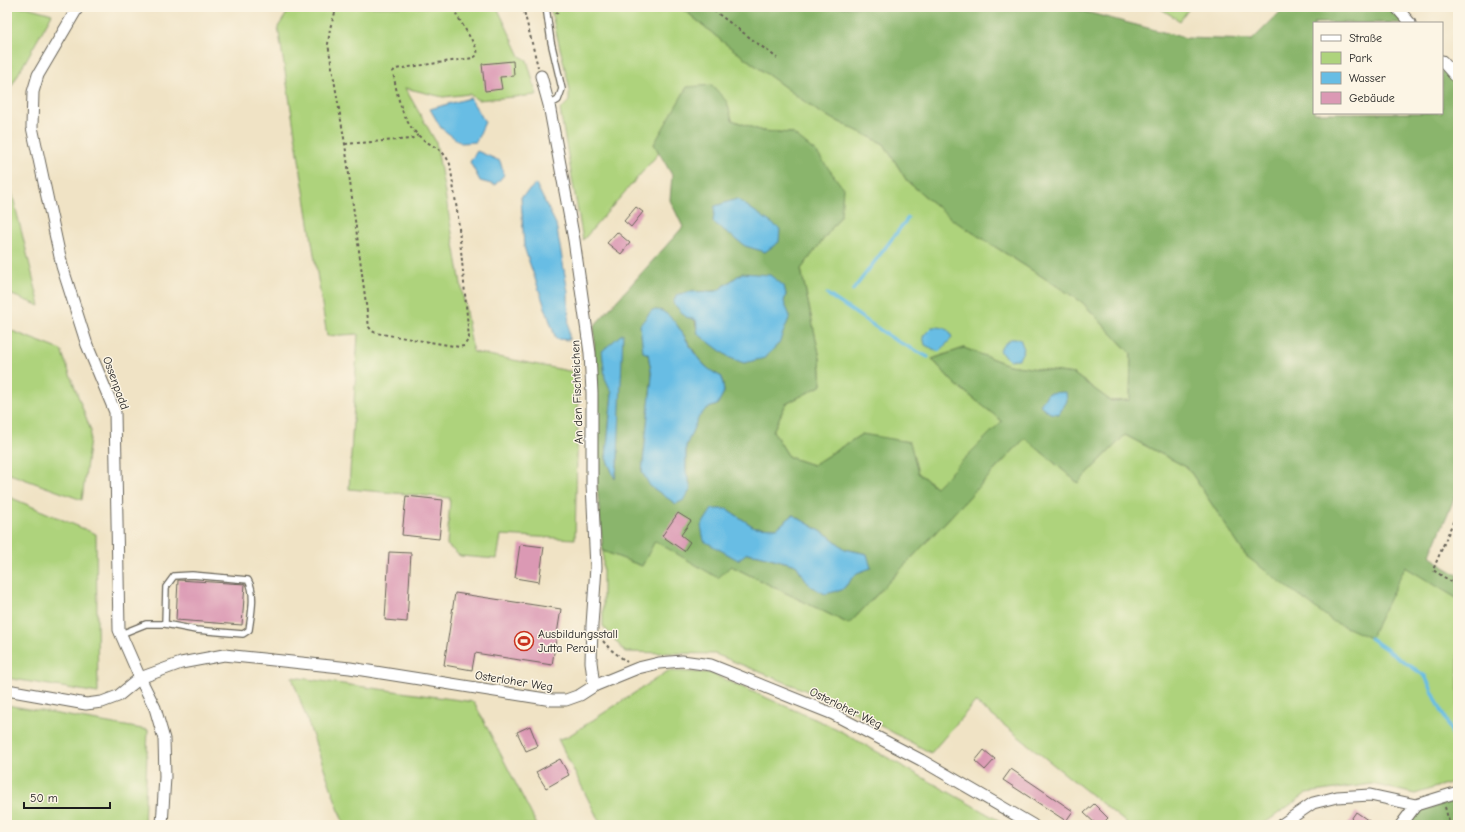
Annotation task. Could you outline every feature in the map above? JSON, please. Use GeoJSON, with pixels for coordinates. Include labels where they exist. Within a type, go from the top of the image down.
{"type":"FeatureCollection","features":[{"type":"Feature","properties":{"kind":"street","name":"Ossenpadd"},"geometry":{"type":"LineString","coordinates":[[78,7],[38,75],[33,92],[32,127],[62,266],[87,345],[115,412],[119,630],[140,678],[156,708],[164,739],[165,777],[162,825]]}},
{"type":"Feature","properties":{"kind":"street"},"geometry":{"type":"LineString","coordinates":[[1396,7],[1409,22]]}},
{"type":"Feature","properties":{"kind":"street"},"geometry":{"type":"LineString","coordinates":[[1443,61],[1458,79]]}},
{"type":"Feature","properties":{"kind":"street","name":"An den Fischteichen"},"geometry":{"type":"LineString","coordinates":[[541,76],[549,105],[574,240],[590,353],[592,393],[592,484],[596,567],[591,662],[594,686]]}},
{"type":"Feature","properties":{"kind":"street","name":"Osterloher Weg"},"geometry":{"type":"LineString","coordinates":[[7,690],[86,704],[102,702],[118,696],[140,678],[181,663],[224,655],[350,668],[552,700],[566,700],[580,695],[594,686],[638,668],[659,663],[682,661],[711,665],[726,670],[833,714],[921,760],[1033,825]]}},
{"type":"Feature","properties":{"kind":"street"},"geometry":{"type":"LineString","coordinates":[[1281,825],[1313,803],[1337,797],[1370,794],[1416,805],[1458,792]]}},
{"type":"Feature","properties":{"kind":"street"},"geometry":{"type":"LineString","coordinates":[[1400,825],[1416,805]]}},
{"type":"Feature","properties":{"kind":"lane"},"geometry":{"type":"LineString","coordinates":[[546,7],[551,42],[562,89],[558,100],[549,105]]}},
{"type":"Feature","properties":{"kind":"lane"},"geometry":{"type":"LineString","coordinates":[[121,634],[146,624],[164,624],[196,630],[243,634],[249,630],[252,606],[251,586],[248,580],[192,575],[174,576],[166,587],[164,624]]}},
{"type":"Feature","properties":{"kind":"path"},"geometry":{"type":"LineString","coordinates":[[337,7],[330,28],[328,44],[345,144],[369,327],[376,333],[459,347],[464,346],[470,338],[458,217],[450,164],[447,156],[418,135],[406,119],[401,108],[393,72],[395,69],[473,58],[476,56],[478,53],[477,49],[452,7]]}},
{"type":"Feature","properties":{"kind":"path"},"geometry":{"type":"LineString","coordinates":[[522,7],[541,76]]}},
{"type":"Feature","properties":{"kind":"path"},"geometry":{"type":"LineString","coordinates":[[709,7],[777,58]]}},
{"type":"Feature","properties":{"kind":"path"},"geometry":{"type":"LineString","coordinates":[[345,144],[411,139],[418,135]]}},
{"type":"Feature","properties":{"kind":"path"},"geometry":{"type":"LineString","coordinates":[[1458,510],[1433,570],[1458,586]]}},
{"type":"Feature","properties":{"kind":"path"},"geometry":{"type":"LineString","coordinates":[[592,625],[599,637],[610,649],[622,659],[638,668]]}},
{"type":"Feature","properties":{"kind":"path"},"geometry":{"type":"LineString","coordinates":[[1442,797],[1450,825]]}},
{"type":"Feature","properties":{"kind":"green space"},"geometry":{"type":"Polygon","coordinates":[[[7,7],[27,7],[52,14],[7,94],[7,7]]]}},
{"type":"Feature","properties":{"kind":"green space"},"geometry":{"type":"Polygon","coordinates":[[[291,7],[497,7],[520,56],[527,60],[537,95],[478,100],[469,94],[443,97],[405,88],[436,142],[473,352],[579,373],[575,539],[501,535],[497,559],[460,556],[447,545],[450,498],[349,489],[358,334],[327,336],[278,27],[291,7]]]}},
{"type":"Feature","properties":{"kind":"green space"},"geometry":{"type":"Polygon","coordinates":[[[550,7],[681,7],[723,42],[819,112],[884,144],[907,181],[953,220],[1082,302],[1131,354],[1130,400],[1111,401],[1074,374],[1009,365],[964,348],[932,359],[954,383],[1002,421],[936,487],[862,434],[813,465],[789,457],[773,431],[786,404],[822,385],[820,358],[801,269],[841,216],[792,133],[762,131],[732,120],[727,102],[654,144],[659,153],[583,240],[560,110],[569,101],[569,85],[550,7]]]}},
{"type":"Feature","properties":{"kind":"green space"},"geometry":{"type":"Polygon","coordinates":[[[681,7],[1067,7],[1186,38],[1252,40],[1285,7],[1393,7],[1405,22],[1313,22],[1313,114],[1443,114],[1443,67],[1458,85],[1458,490],[1430,555],[1444,567],[1458,575],[1458,599],[1405,567],[1370,638],[1334,622],[1246,556],[1188,468],[1125,435],[1078,483],[1025,438],[849,624],[731,566],[718,578],[655,541],[642,566],[603,551],[597,485],[594,326],[683,227],[670,200],[672,175],[654,144],[687,87],[712,85],[727,102],[732,120],[762,131],[792,133],[817,153],[843,188],[841,216],[801,269],[820,358],[822,385],[786,404],[773,431],[789,457],[813,465],[862,434],[910,442],[918,473],[936,487],[1002,421],[954,383],[932,359],[964,348],[1009,365],[1074,374],[1111,401],[1130,400],[1131,354],[1082,302],[953,220],[907,181],[884,144],[819,112],[723,42],[681,7]],[[742,273],[717,291],[688,292],[698,334],[784,302],[786,294],[742,273]],[[661,310],[648,354],[652,376],[642,472],[691,489],[686,471],[686,446],[697,418],[706,409],[717,405],[724,392],[722,377],[710,371],[698,358],[672,319],[661,310]],[[612,393],[606,458],[615,479],[618,458],[612,393]],[[727,509],[747,553],[796,565],[810,586],[842,590],[857,573],[867,554],[845,549],[829,536],[793,515],[777,528],[754,527],[727,509]]]}},
{"type":"Feature","properties":{"kind":"green space"},"geometry":{"type":"Polygon","coordinates":[[[1158,7],[1190,7],[1180,21],[1158,7]]]}},
{"type":"Feature","properties":{"kind":"green space"},"geometry":{"type":"Polygon","coordinates":[[[9,181],[40,306],[7,293],[7,183],[9,181]]]}},
{"type":"Feature","properties":{"kind":"green space"},"geometry":{"type":"Polygon","coordinates":[[[7,329],[61,350],[91,431],[82,500],[7,473],[7,329]]]}},
{"type":"Feature","properties":{"kind":"green space"},"geometry":{"type":"Polygon","coordinates":[[[1125,435],[1188,468],[1246,556],[1370,637],[1405,566],[1458,599],[1458,780],[1415,794],[1372,784],[1307,793],[1262,825],[1129,825],[975,702],[931,753],[842,705],[715,654],[625,652],[603,626],[603,551],[642,566],[654,541],[682,556],[731,566],[849,624],[1025,438],[1078,483],[1125,435]]]}},
{"type":"Feature","properties":{"kind":"green space"},"geometry":{"type":"Polygon","coordinates":[[[7,496],[96,534],[98,693],[7,678],[7,496]]]}},
{"type":"Feature","properties":{"kind":"green space"},"geometry":{"type":"Polygon","coordinates":[[[668,671],[710,673],[835,728],[1007,825],[601,825],[558,739],[567,737],[668,671]]]}},
{"type":"Feature","properties":{"kind":"green space"},"geometry":{"type":"Polygon","coordinates":[[[292,677],[474,702],[537,825],[344,825],[292,677]]]}},
{"type":"Feature","properties":{"kind":"green space"},"geometry":{"type":"Polygon","coordinates":[[[7,705],[148,730],[144,825],[7,825],[7,705]]]}},
{"type":"Feature","properties":{"kind":"green space"},"geometry":{"type":"Polygon","coordinates":[[[1458,800],[1458,825],[1410,824],[1419,811],[1458,800]]]}},
{"type":"Feature","properties":{"kind":"water"},"geometry":{"type":"Polygon","coordinates":[[[470,98],[485,122],[476,142],[461,143],[441,128],[430,109],[470,98]]]}},
{"type":"Feature","properties":{"kind":"water"},"geometry":{"type":"Polygon","coordinates":[[[477,151],[500,161],[504,175],[495,185],[480,181],[470,162],[477,151]]]}},
{"type":"Feature","properties":{"kind":"water"},"geometry":{"type":"Polygon","coordinates":[[[536,184],[556,224],[568,292],[569,340],[556,339],[524,247],[521,197],[536,184]]]}},
{"type":"Feature","properties":{"kind":"water"},"geometry":{"type":"Polygon","coordinates":[[[737,199],[780,229],[779,242],[765,252],[745,246],[713,222],[715,206],[737,199]]]}},
{"type":"Feature","properties":{"kind":"water"},"geometry":{"type":"Polygon","coordinates":[[[742,273],[770,275],[784,286],[786,294],[784,302],[790,316],[779,343],[765,358],[744,363],[730,358],[698,334],[696,320],[686,317],[673,303],[676,295],[688,292],[717,291],[742,273]]]}},
{"type":"Feature","properties":{"kind":"water"},"geometry":{"type":"Polygon","coordinates":[[[652,310],[662,311],[673,320],[701,361],[709,369],[722,377],[724,392],[717,405],[706,409],[698,418],[686,446],[686,471],[691,489],[684,500],[676,504],[650,486],[642,472],[652,376],[648,354],[643,352],[640,325],[652,310]]]}},
{"type":"Feature","properties":{"kind":"water"},"geometry":{"type":"Polygon","coordinates":[[[932,327],[945,328],[951,334],[952,338],[939,352],[925,345],[923,336],[932,327]]]}},
{"type":"Feature","properties":{"kind":"water"},"geometry":{"type":"Polygon","coordinates":[[[623,333],[618,458],[615,479],[606,458],[612,393],[605,378],[602,351],[623,333]]]}},
{"type":"Feature","properties":{"kind":"water"},"geometry":{"type":"Polygon","coordinates":[[[1010,339],[1020,339],[1024,349],[1019,359],[1009,360],[999,351],[1010,339]]]}},
{"type":"Feature","properties":{"kind":"water"},"geometry":{"type":"Polygon","coordinates":[[[1066,392],[1067,401],[1059,414],[1050,413],[1040,405],[1048,393],[1066,392]]]}},
{"type":"Feature","properties":{"kind":"water"},"geometry":{"type":"Polygon","coordinates":[[[712,509],[727,509],[754,527],[777,528],[793,515],[829,536],[845,549],[867,554],[871,568],[857,573],[842,590],[825,594],[810,586],[796,565],[747,553],[738,560],[704,541],[701,526],[712,509]]]}},
{"type":"Feature","properties":{"kind":"building"},"geometry":{"type":"Polygon","coordinates":[[[513,61],[514,76],[500,77],[502,89],[485,91],[482,64],[513,61]]]}},
{"type":"Feature","properties":{"kind":"building"},"geometry":{"type":"Polygon","coordinates":[[[636,207],[643,212],[631,227],[624,221],[636,207]]]}},
{"type":"Feature","properties":{"kind":"building"},"geometry":{"type":"Polygon","coordinates":[[[617,232],[630,243],[621,254],[607,243],[617,232]]]}},
{"type":"Feature","properties":{"kind":"building"},"geometry":{"type":"Polygon","coordinates":[[[406,496],[443,500],[439,539],[402,535],[406,496]]]}},
{"type":"Feature","properties":{"kind":"building"},"geometry":{"type":"Polygon","coordinates":[[[678,513],[691,521],[681,535],[690,542],[684,551],[662,536],[678,513]]]}},
{"type":"Feature","properties":{"kind":"building"},"geometry":{"type":"Polygon","coordinates":[[[520,544],[544,547],[539,582],[515,578],[520,544]]]}},
{"type":"Feature","properties":{"kind":"building"},"geometry":{"type":"Polygon","coordinates":[[[389,552],[411,553],[407,622],[385,620],[389,552]]]}},
{"type":"Feature","properties":{"kind":"building"},"geometry":{"type":"Polygon","coordinates":[[[178,580],[245,584],[242,625],[176,620],[178,580]]]}},
{"type":"Feature","properties":{"kind":"building"},"geometry":{"type":"Polygon","coordinates":[[[455,593],[561,609],[552,665],[475,653],[472,670],[444,665],[455,593]]]}},
{"type":"Feature","properties":{"kind":"building"},"geometry":{"type":"Polygon","coordinates":[[[530,726],[538,746],[526,751],[517,732],[530,726]]]}},
{"type":"Feature","properties":{"kind":"building"},"geometry":{"type":"Polygon","coordinates":[[[984,750],[995,759],[985,770],[975,761],[984,750]]]}},
{"type":"Feature","properties":{"kind":"building"},"geometry":{"type":"Polygon","coordinates":[[[560,759],[569,775],[546,788],[536,772],[560,759]]]}},
{"type":"Feature","properties":{"kind":"building"},"geometry":{"type":"Polygon","coordinates":[[[1011,769],[1073,811],[1066,821],[1003,780],[1011,769]]]}},
{"type":"Feature","properties":{"kind":"building"},"geometry":{"type":"Polygon","coordinates":[[[1094,804],[1108,818],[1101,825],[1097,825],[1084,813],[1094,804]]]}},
{"type":"Feature","properties":{"kind":"building"},"geometry":{"type":"Polygon","coordinates":[[[1356,812],[1375,825],[1347,825],[1356,812]]]}},
{"type":"Feature","properties":{"kind":"waterway"},"geometry":{"type":"LineString","coordinates":[[853,290],[908,218]]}},
{"type":"Feature","properties":{"kind":"waterway"},"geometry":{"type":"LineString","coordinates":[[827,294],[895,340],[928,357]]}},
{"type":"Feature","properties":{"kind":"waterway"},"geometry":{"type":"LineString","coordinates":[[1370,638],[1425,676],[1458,746]]}},
{"type":"Feature","properties":{"kind":"place","name":"Ausbildungsstall Jutta Perau"},"geometry":{"type":"Point","coordinates":[524,641]}}]}
